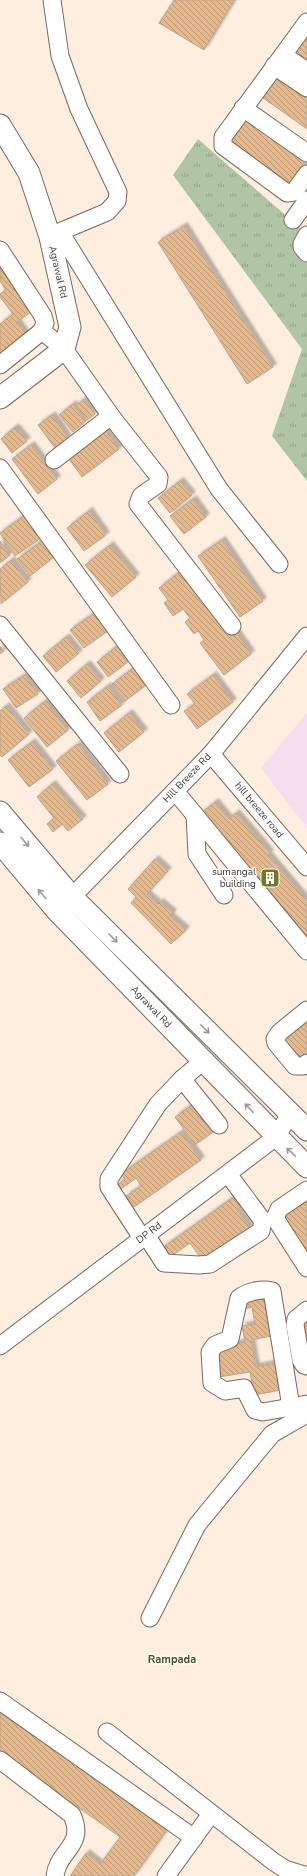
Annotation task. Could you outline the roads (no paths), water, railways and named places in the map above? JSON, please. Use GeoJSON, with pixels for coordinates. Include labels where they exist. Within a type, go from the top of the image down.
{"type":"FeatureCollection","features":[{"type":"Feature","properties":{"kind":"street"},"geometry":{"type":"LineString","coordinates":[[52,0],[60,56],[79,109],[118,192],[117,201],[107,212],[55,235],[219,489],[279,564]]}},
{"type":"Feature","properties":{"kind":"street"},"geometry":{"type":"LineString","coordinates":[[307,22],[223,137],[223,146],[287,193],[294,192],[307,174]]}},
{"type":"Feature","properties":{"kind":"street"},"geometry":{"type":"LineString","coordinates":[[278,60],[307,71]]}},
{"type":"Feature","properties":{"kind":"street"},"geometry":{"type":"LineString","coordinates":[[278,60],[307,88]]}},
{"type":"Feature","properties":{"kind":"street"},"geometry":{"type":"LineString","coordinates":[[247,104],[307,139]]}},
{"type":"Feature","properties":{"kind":"street"},"geometry":{"type":"LineString","coordinates":[[247,104],[307,152]]}},
{"type":"Feature","properties":{"kind":"street","name":"Agrawal Rd"},"geometry":{"type":"LineString","coordinates":[[0,125],[29,173],[55,235],[70,327],[64,348]]}},
{"type":"Feature","properties":{"kind":"street"},"geometry":{"type":"LineString","coordinates":[[307,236],[302,244],[302,247],[307,253]]}},
{"type":"Feature","properties":{"kind":"street"},"geometry":{"type":"LineString","coordinates":[[0,250],[43,316],[45,323],[42,331],[0,365]]}},
{"type":"Feature","properties":{"kind":"street"},"geometry":{"type":"LineString","coordinates":[[42,331],[64,348],[111,416],[159,477],[158,484],[141,496],[138,504],[232,626]]}},
{"type":"Feature","properties":{"kind":"street"},"geometry":{"type":"LineString","coordinates":[[0,398],[64,348]]}},
{"type":"Feature","properties":{"kind":"street"},"geometry":{"type":"LineString","coordinates":[[54,460],[111,416]]}},
{"type":"Feature","properties":{"kind":"street"},"geometry":{"type":"LineString","coordinates":[[0,468],[171,705]]}},
{"type":"Feature","properties":{"kind":"street"},"geometry":{"type":"LineString","coordinates":[[0,625],[120,774]]}},
{"type":"Feature","properties":{"kind":"street","name":"Hill Breeze Rd"},"geometry":{"type":"LineString","coordinates":[[58,912],[211,754],[307,636]]}},
{"type":"Feature","properties":{"kind":"street","name":"hill breeze road"},"geometry":{"type":"LineString","coordinates":[[211,754],[307,867]]}},
{"type":"Feature","properties":{"kind":"street"},"geometry":{"type":"LineString","coordinates":[[175,791],[307,951]]}},
{"type":"Feature","properties":{"kind":"street"},"geometry":{"type":"LineString","coordinates":[[0,812],[72,897],[307,1130]]}},
{"type":"Feature","properties":{"kind":"street"},"geometry":{"type":"LineString","coordinates":[[195,815],[197,854],[224,895]]}},
{"type":"Feature","properties":{"kind":"street","name":"Agrawal Rd"},"geometry":{"type":"LineString","coordinates":[[0,843],[58,912],[307,1167]]}},
{"type":"Feature","properties":{"kind":"street"},"geometry":{"type":"LineString","coordinates":[[307,1010],[280,1032],[275,1039],[276,1043],[295,1066],[303,1066],[307,1063]]}},
{"type":"Feature","properties":{"kind":"street"},"geometry":{"type":"LineString","coordinates":[[203,1061],[182,1079],[158,1104],[108,1179],[109,1188],[164,1263],[199,1265],[210,1264],[261,1231],[263,1227],[262,1221],[228,1174]]}},
{"type":"Feature","properties":{"kind":"street"},"geometry":{"type":"LineString","coordinates":[[182,1079],[219,1125]]}},
{"type":"Feature","properties":{"kind":"street","name":"DP Rd"},"geometry":{"type":"LineString","coordinates":[[0,1346],[276,1136],[290,1114]]}},
{"type":"Feature","properties":{"kind":"street"},"geometry":{"type":"LineString","coordinates":[[306,1192],[278,1209],[275,1218],[307,1268]]}},
{"type":"Feature","properties":{"kind":"street"},"geometry":{"type":"LineString","coordinates":[[267,1290],[272,1291],[299,1406],[263,1412],[255,1410],[244,1388],[225,1391],[212,1383],[210,1352],[215,1346],[230,1339],[239,1298],[246,1293],[267,1290]]}},
{"type":"Feature","properties":{"kind":"street"},"geometry":{"type":"LineString","coordinates":[[307,1310],[296,1318],[295,1325],[301,1360],[307,1366]]}},
{"type":"Feature","properties":{"kind":"street"},"geometry":{"type":"LineString","coordinates":[[150,1618],[198,1525],[272,1434],[306,1415],[307,1412]]}},
{"type":"Feature","properties":{"kind":"street"},"geometry":{"type":"LineString","coordinates":[[0,1701],[194,1838]]}},
{"type":"Feature","properties":{"kind":"street"},"geometry":{"type":"LineString","coordinates":[[107,1732],[285,1869],[307,1876]]}},
{"type":"Feature","properties":{"kind":"street"},"geometry":{"type":"LineString","coordinates":[[0,1760],[72,1815],[76,1824],[77,1835],[54,1876]]}},
{"type":"Feature","properties":{"kind":"street"},"geometry":{"type":"LineString","coordinates":[[166,1876],[212,1814]]}},
{"type":"Feature","properties":{"kind":"street"},"geometry":{"type":"LineString","coordinates":[[42,1876],[63,1846]]}},
{"type":"Feature","properties":{"kind":"place","name":"sumangal building"},"geometry":{"type":"Point","coordinates":[270,878]}},
{"type":"Feature","properties":{"kind":"district","name":"Rampada"},"geometry":{"type":"Point","coordinates":[172,1659]}}]}
